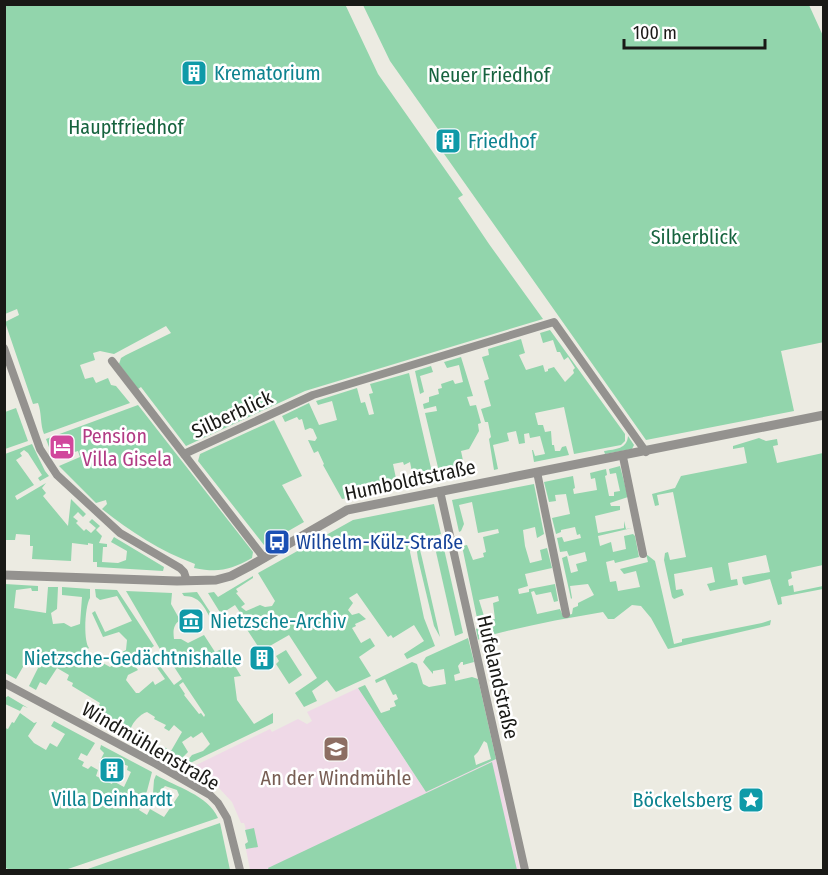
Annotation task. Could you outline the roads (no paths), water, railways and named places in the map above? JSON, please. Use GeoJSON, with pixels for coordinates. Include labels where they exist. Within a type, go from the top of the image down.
{"type":"FeatureCollection","features":[{"type":"Feature","properties":{"kind":"street","name":"Silberblick"},"geometry":{"type":"LineString","coordinates":[[184,454],[313,395],[554,322],[646,452]]}},
{"type":"Feature","properties":{"kind":"street"},"geometry":{"type":"LineString","coordinates":[[4,348],[40,449],[57,475],[120,533],[180,568],[187,581]]}},
{"type":"Feature","properties":{"kind":"street"},"geometry":{"type":"LineString","coordinates":[[112,361],[264,558]]}},
{"type":"Feature","properties":{"kind":"street","name":"Humboldtstraße"},"geometry":{"type":"LineString","coordinates":[[4,575],[216,580],[231,576],[347,510],[824,416]]}},
{"type":"Feature","properties":{"kind":"street"},"geometry":{"type":"LineString","coordinates":[[623,457],[643,554]]}},
{"type":"Feature","properties":{"kind":"street"},"geometry":{"type":"LineString","coordinates":[[537,472],[567,614]]}},
{"type":"Feature","properties":{"kind":"street","name":"Hufelandstraße"},"geometry":{"type":"LineString","coordinates":[[440,491],[525,870]]}},
{"type":"Feature","properties":{"kind":"street","name":"Windmühlenstraße"},"geometry":{"type":"LineString","coordinates":[[4,683],[210,795],[218,803],[226,818],[240,870]]}},
{"type":"Feature","properties":{"kind":"place","name":"Krematorium"},"geometry":{"type":"Point","coordinates":[194,73]}},
{"type":"Feature","properties":{"kind":"place","name":"Friedhof"},"geometry":{"type":"Point","coordinates":[448,141]}},
{"type":"Feature","properties":{"kind":"place","name":"Pension Villa Gisela"},"geometry":{"type":"Point","coordinates":[62,447]}},
{"type":"Feature","properties":{"kind":"place","name":"Wilhelm-Külz-Straße"},"geometry":{"type":"Point","coordinates":[277,542]}},
{"type":"Feature","properties":{"kind":"place","name":"Nietzsche-Archiv"},"geometry":{"type":"Point","coordinates":[191,621]}},
{"type":"Feature","properties":{"kind":"place","name":"Nietzsche-Gedächtnishalle"},"geometry":{"type":"Point","coordinates":[262,658]}},
{"type":"Feature","properties":{"kind":"place","name":"An der Windmühle"},"geometry":{"type":"Point","coordinates":[336,749]}},
{"type":"Feature","properties":{"kind":"place","name":"Villa Deinhardt"},"geometry":{"type":"Point","coordinates":[112,770]}},
{"type":"Feature","properties":{"kind":"place","name":"Böckelsberg"},"geometry":{"type":"Point","coordinates":[751,800]}},
{"type":"Feature","properties":{"kind":"park label","name":"Neuer Friedhof"},"geometry":{"type":"Point","coordinates":[489,75]}},
{"type":"Feature","properties":{"kind":"park label","name":"Hauptfriedhof"},"geometry":{"type":"Point","coordinates":[126,127]}}]}
